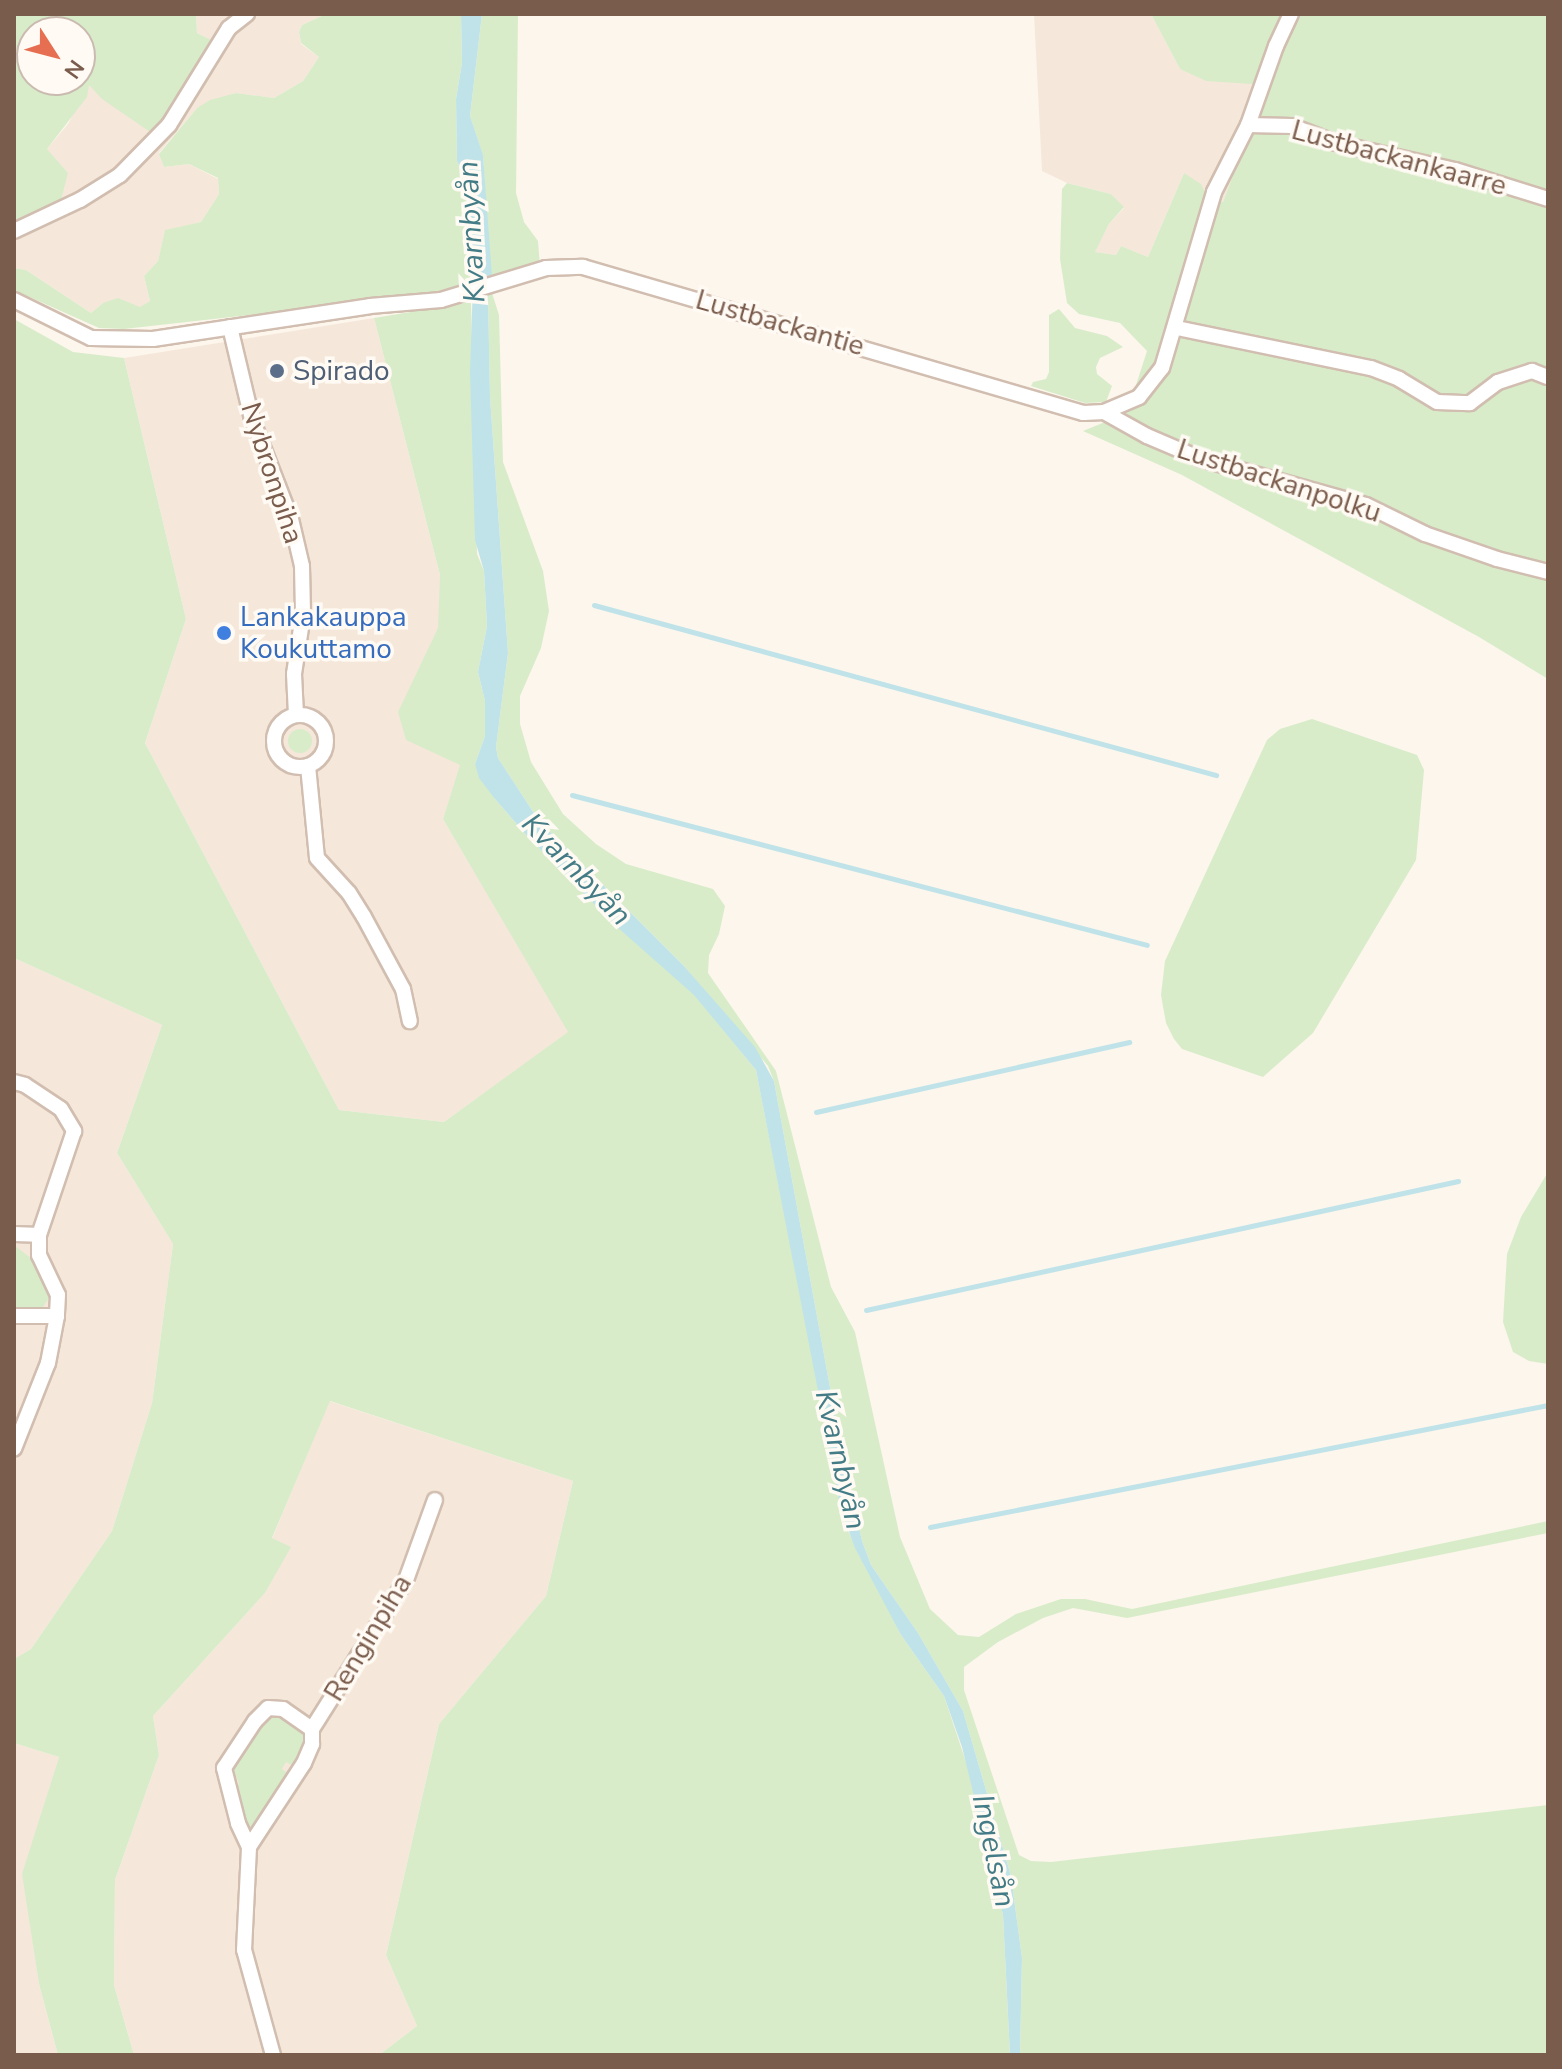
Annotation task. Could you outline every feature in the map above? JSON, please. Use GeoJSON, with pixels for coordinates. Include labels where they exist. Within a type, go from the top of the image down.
{"type":"FeatureCollection","features":[{"type":"Feature","properties":{"kind":"street"},"geometry":{"type":"LineString","coordinates":[[14,231],[80,200],[120,175],[169,125],[229,28],[247,14]]}},
{"type":"Feature","properties":{"kind":"street"},"geometry":{"type":"LineString","coordinates":[[1104,412],[1139,397],[1162,368],[1177,328],[1214,192],[1248,125],[1276,46],[1291,14]]}},
{"type":"Feature","properties":{"kind":"street","name":"Lustbackankaarre"},"geometry":{"type":"LineString","coordinates":[[1248,125],[1292,126],[1336,143],[1455,170],[1548,199]]}},
{"type":"Feature","properties":{"kind":"street","name":"Lustbackantie"},"geometry":{"type":"LineString","coordinates":[[14,300],[91,338],[153,339],[464,296],[546,268],[583,267],[1083,413],[1104,412]]}},
{"type":"Feature","properties":{"kind":"street","name":"Nybronpiha"},"geometry":{"type":"LineString","coordinates":[[230,327],[252,419],[291,519],[302,566],[303,615],[294,674],[296,715]]}},
{"type":"Feature","properties":{"kind":"street"},"geometry":{"type":"LineString","coordinates":[[1177,328],[1371,368],[1399,379],[1437,402],[1470,403],[1498,382],[1532,371],[1548,377]]}},
{"type":"Feature","properties":{"kind":"street","name":"Lustbackanpolku"},"geometry":{"type":"LineString","coordinates":[[1104,412],[1147,436],[1201,459],[1366,505],[1425,534],[1497,559],[1548,572]]}},
{"type":"Feature","properties":{"kind":"street"},"geometry":{"type":"LineString","coordinates":[[296,715],[313,718],[325,731],[326,748],[316,762],[308,766],[291,766],[274,747],[281,723],[296,715]]}},
{"type":"Feature","properties":{"kind":"street"},"geometry":{"type":"LineString","coordinates":[[308,766],[317,858],[349,893],[364,917],[403,989],[410,1021]]}},
{"type":"Feature","properties":{"kind":"street"},"geometry":{"type":"LineString","coordinates":[[14,1082],[25,1085],[61,1109],[74,1131],[39,1235],[39,1255],[58,1295],[57,1316],[48,1363],[14,1449]]}},
{"type":"Feature","properties":{"kind":"street"},"geometry":{"type":"LineString","coordinates":[[14,1234],[39,1235]]}},
{"type":"Feature","properties":{"kind":"street"},"geometry":{"type":"LineString","coordinates":[[14,1316],[57,1316]]}},
{"type":"Feature","properties":{"kind":"street","name":"Renginpiha"},"geometry":{"type":"LineString","coordinates":[[249,1847],[304,1763],[312,1744],[312,1729],[399,1593],[435,1500]]}},
{"type":"Feature","properties":{"kind":"street","name":"Renginpiha"},"geometry":{"type":"LineString","coordinates":[[273,2055],[244,1950],[249,1847],[238,1823],[224,1768],[255,1721],[268,1708],[283,1709],[312,1729]]}},
{"type":"Feature","properties":{"kind":"shaded area"},"geometry":{"type":"Polygon","coordinates":[[[196,14],[326,14],[302,25],[299,32],[301,44],[319,57],[303,81],[274,98],[235,93],[197,108],[159,153],[164,167],[189,164],[218,179],[219,194],[201,222],[165,231],[158,261],[144,276],[150,301],[139,308],[103,303],[91,313],[26,270],[14,268],[14,223],[47,149],[68,124],[83,96],[96,96],[96,90],[117,108],[214,42],[197,33],[196,14]]]}},
{"type":"Feature","properties":{"kind":"shaded area"},"geometry":{"type":"Polygon","coordinates":[[[1034,14],[1151,14],[1180,69],[1267,85],[1223,202],[1207,197],[1184,173],[1148,257],[1121,246],[1116,255],[1094,252],[1109,224],[1124,208],[1111,194],[1067,183],[1042,171],[1034,14]]]}},
{"type":"Feature","properties":{"kind":"shaded area"},"geometry":{"type":"Polygon","coordinates":[[[374,318],[440,575],[470,736],[443,819],[569,1032],[444,1122],[339,1110],[145,743],[186,619],[124,358],[374,318]]]}},
{"type":"Feature","properties":{"kind":"shaded area"},"geometry":{"type":"Polygon","coordinates":[[[14,958],[162,1025],[117,1153],[173,1244],[152,1403],[112,1531],[31,1649],[14,1659],[14,958]]]}},
{"type":"Feature","properties":{"kind":"shaded area"},"geometry":{"type":"Polygon","coordinates":[[[329,1401],[573,1481],[546,1596],[439,1724],[386,1955],[417,2026],[379,2055],[134,2055],[114,1985],[115,1880],[159,1755],[153,1716],[265,1593],[290,1547],[272,1539],[329,1401]]]}},
{"type":"Feature","properties":{"kind":"shaded area"},"geometry":{"type":"Polygon","coordinates":[[[14,1743],[59,1757],[23,1874],[39,1984],[58,2055],[14,2055],[14,1743]]]}},
{"type":"Feature","properties":{"kind":"green space"},"geometry":{"type":"Polygon","coordinates":[[[14,14],[196,14],[197,33],[215,42],[178,104],[153,134],[96,93],[96,16],[16,16],[16,96],[87,96],[47,149],[68,173],[61,200],[42,212],[14,223],[14,14]]]}},
{"type":"Feature","properties":{"kind":"green space"},"geometry":{"type":"Polygon","coordinates":[[[326,14],[461,14],[462,63],[456,99],[457,161],[467,181],[472,286],[447,293],[124,329],[99,328],[14,290],[14,268],[26,270],[91,313],[103,303],[118,298],[140,307],[150,301],[144,276],[158,261],[165,230],[201,222],[219,194],[218,178],[189,164],[164,167],[159,154],[197,108],[210,100],[236,93],[274,98],[303,81],[319,57],[301,43],[299,32],[302,25],[326,14]]]}},
{"type":"Feature","properties":{"kind":"green space"},"geometry":{"type":"Polygon","coordinates":[[[482,14],[518,14],[516,193],[524,222],[538,241],[540,266],[491,283],[483,156],[470,116],[482,14]]]}},
{"type":"Feature","properties":{"kind":"green space"},"geometry":{"type":"Polygon","coordinates":[[[1151,14],[1548,14],[1548,679],[1479,637],[1182,475],[1083,431],[1127,413],[1147,351],[1120,323],[1079,314],[1067,303],[1060,259],[1062,189],[1067,183],[1111,194],[1124,207],[1109,224],[1095,252],[1116,255],[1121,246],[1148,257],[1184,173],[1201,184],[1207,197],[1223,202],[1267,85],[1206,81],[1180,69],[1151,14]]]}},
{"type":"Feature","properties":{"kind":"green space"},"geometry":{"type":"Polygon","coordinates":[[[492,293],[499,315],[503,462],[543,571],[549,611],[541,648],[520,696],[520,724],[531,762],[563,814],[596,844],[626,864],[713,889],[725,906],[719,934],[709,955],[708,973],[776,1071],[831,1287],[855,1332],[900,1537],[930,1609],[958,1635],[979,1637],[1016,1614],[1061,1599],[1085,1599],[1132,1609],[1548,1521],[1548,1533],[1127,1618],[1073,1608],[1043,1618],[998,1642],[964,1667],[964,1690],[1019,1855],[1031,1861],[1051,1862],[1548,1805],[1548,2055],[1020,2055],[1022,1958],[1011,1876],[963,1711],[918,1633],[871,1565],[862,1541],[840,1442],[774,1081],[768,1066],[683,965],[539,821],[498,758],[496,747],[508,653],[490,397],[488,295],[492,293]]]}},
{"type":"Feature","properties":{"kind":"green space"},"geometry":{"type":"Polygon","coordinates":[[[471,302],[477,554],[484,571],[487,626],[478,672],[485,701],[485,736],[475,764],[495,799],[528,837],[616,925],[694,994],[756,1070],[846,1527],[901,1635],[944,1696],[968,1768],[1003,1915],[1010,2055],[379,2055],[417,2026],[386,1955],[439,1724],[546,1596],[573,1481],[330,1401],[272,1538],[291,1547],[265,1593],[153,1716],[159,1755],[115,1880],[114,1985],[134,2055],[58,2055],[39,1984],[22,1874],[59,1757],[14,1743],[14,1659],[31,1649],[112,1531],[152,1403],[173,1244],[117,1153],[162,1025],[14,958],[14,319],[73,352],[124,358],[186,619],[145,743],[339,1110],[444,1122],[568,1032],[443,819],[460,765],[406,740],[398,712],[438,628],[440,575],[374,318],[471,302]]]}},
{"type":"Feature","properties":{"kind":"green space"},"geometry":{"type":"Polygon","coordinates":[[[1059,309],[1075,328],[1107,336],[1123,347],[1100,358],[1096,367],[1097,374],[1112,386],[1106,402],[1085,403],[1031,386],[1033,382],[1046,379],[1049,372],[1049,315],[1059,309]]]}},
{"type":"Feature","properties":{"kind":"green space"},"geometry":{"type":"Polygon","coordinates":[[[1312,719],[1417,755],[1424,770],[1416,860],[1313,1033],[1263,1077],[1182,1049],[1166,1023],[1161,995],[1165,961],[1267,740],[1280,729],[1312,719]]]}},
{"type":"Feature","properties":{"kind":"green space"},"geometry":{"type":"Polygon","coordinates":[[[300,729],[309,732],[312,741],[309,750],[300,753],[291,750],[288,741],[291,732],[300,729]]]}},
{"type":"Feature","properties":{"kind":"green space"},"geometry":{"type":"Polygon","coordinates":[[[1548,1172],[1548,1364],[1529,1361],[1513,1352],[1503,1322],[1507,1254],[1521,1217],[1548,1172]]]}},
{"type":"Feature","properties":{"kind":"green space"},"geometry":{"type":"Polygon","coordinates":[[[14,1245],[41,1266],[52,1294],[41,1310],[14,1309],[14,1245]]]}},
{"type":"Feature","properties":{"kind":"green space"},"geometry":{"type":"Polygon","coordinates":[[[281,1714],[305,1731],[302,1751],[295,1767],[286,1762],[282,1769],[290,1775],[251,1828],[243,1824],[235,1786],[239,1784],[237,1778],[233,1780],[231,1767],[266,1715],[281,1714]]]}},
{"type":"Feature","properties":{"kind":"water"},"geometry":{"type":"Polygon","coordinates":[[[461,14],[482,14],[470,116],[483,155],[492,276],[488,295],[490,397],[508,653],[496,747],[498,758],[539,821],[683,965],[755,1047],[774,1081],[840,1442],[862,1541],[871,1565],[918,1633],[963,1711],[1011,1876],[1022,1958],[1020,2055],[1010,2055],[1003,1915],[962,1747],[944,1696],[901,1635],[855,1548],[841,1510],[756,1070],[694,995],[616,926],[528,837],[479,778],[475,764],[485,736],[485,701],[478,672],[487,626],[484,571],[475,540],[470,372],[473,283],[467,182],[457,161],[456,99],[462,63],[461,14]]]}},
{"type":"Feature","properties":{"kind":"waterway"},"geometry":{"type":"LineString","coordinates":[[594,605],[1216,775]]}},
{"type":"Feature","properties":{"kind":"waterway"},"geometry":{"type":"LineString","coordinates":[[572,795],[1147,945]]}},
{"type":"Feature","properties":{"kind":"waterway"},"geometry":{"type":"LineString","coordinates":[[816,1112],[1129,1042]]}},
{"type":"Feature","properties":{"kind":"waterway"},"geometry":{"type":"LineString","coordinates":[[866,1310],[1458,1181]]}},
{"type":"Feature","properties":{"kind":"waterway"},"geometry":{"type":"LineString","coordinates":[[930,1527],[1548,1405]]}},
{"type":"Feature","properties":{"kind":"place","name":"Spirado"},"geometry":{"type":"Point","coordinates":[277,371]}},
{"type":"Feature","properties":{"kind":"place","name":"Lankakauppa Koukuttamo"},"geometry":{"type":"Point","coordinates":[224,633]}},
{"type":"Feature","properties":{"kind":"water label","name":"Kvarnbyån"},"geometry":{"type":"Point","coordinates":[472,232]}},
{"type":"Feature","properties":{"kind":"water label","name":"Kvarnbyån"},"geometry":{"type":"Point","coordinates":[576,870]}},
{"type":"Feature","properties":{"kind":"water label","name":"Kvarnbyån"},"geometry":{"type":"Point","coordinates":[840,1460]}},
{"type":"Feature","properties":{"kind":"water label","name":"Ingelsån"},"geometry":{"type":"Point","coordinates":[993,1851]}}]}
